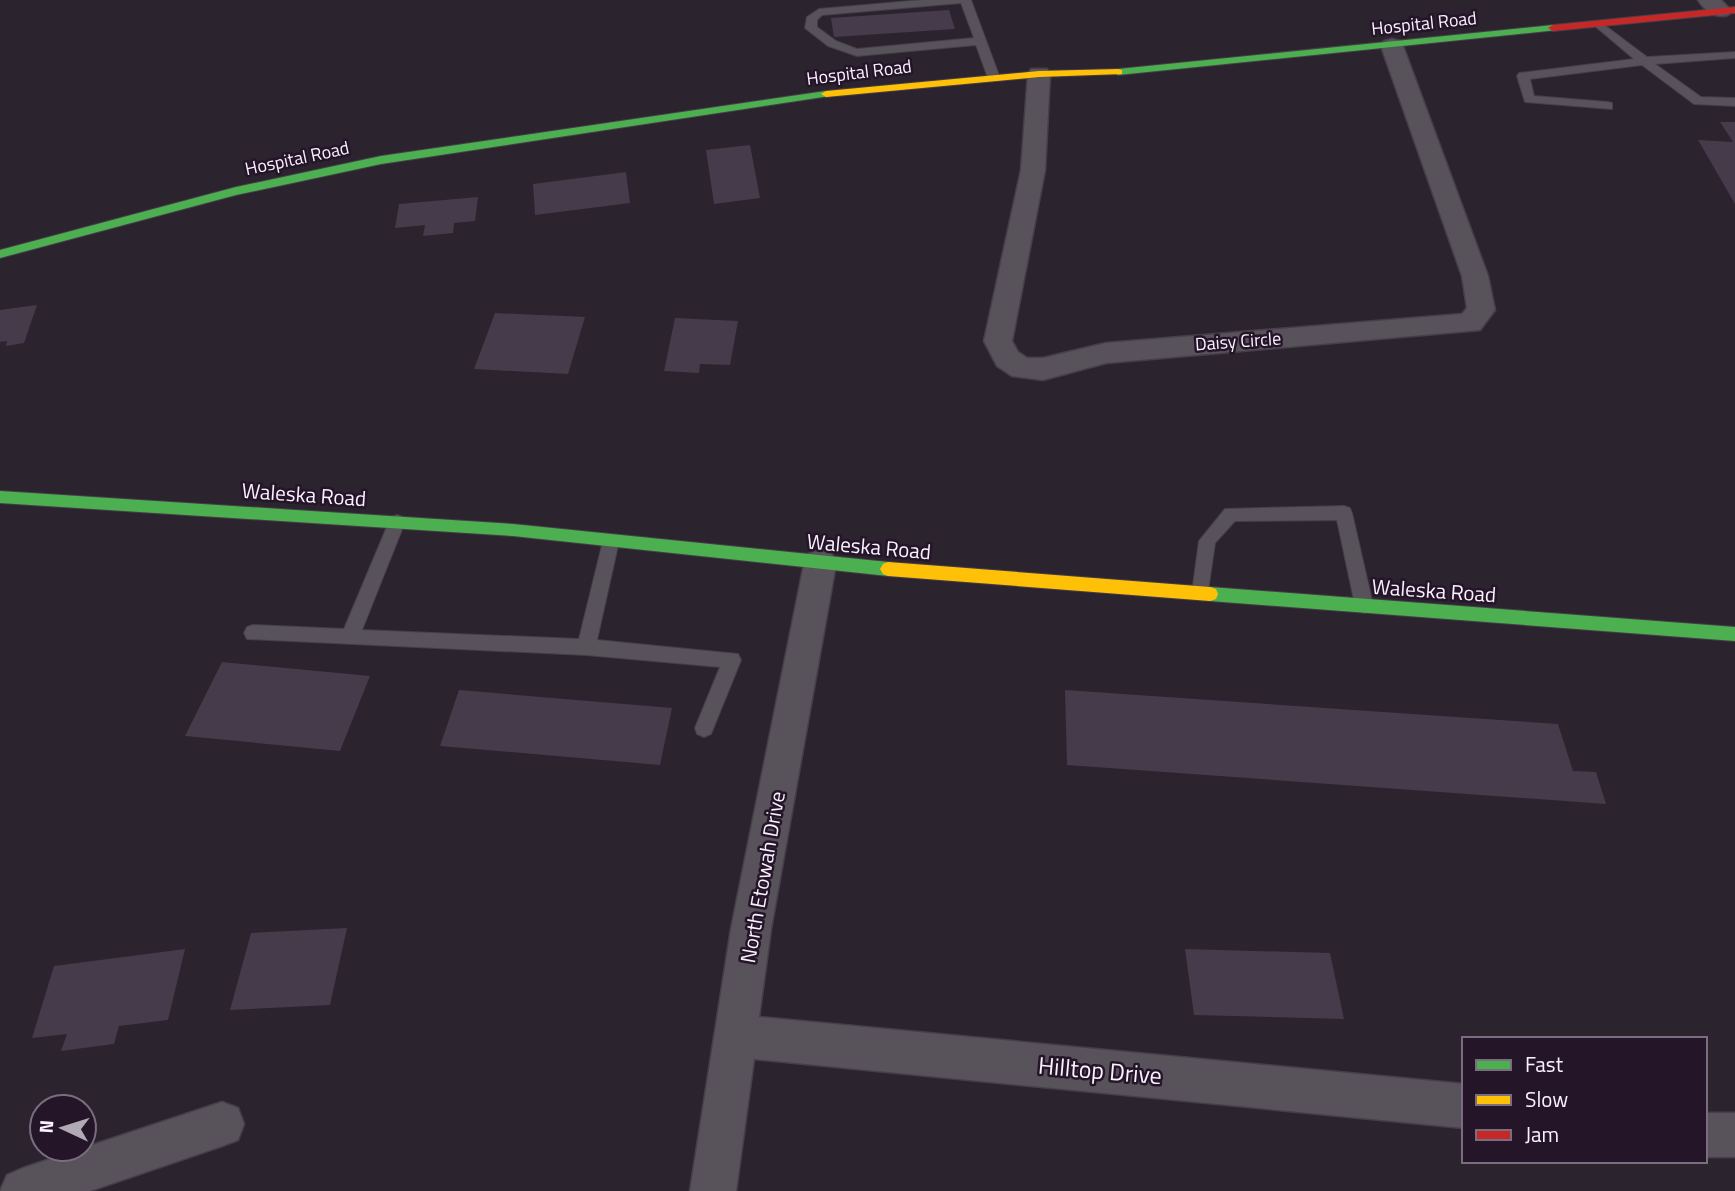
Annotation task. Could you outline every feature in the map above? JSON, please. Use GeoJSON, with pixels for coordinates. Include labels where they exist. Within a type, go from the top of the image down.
{"type":"FeatureCollection","features":[{"type":"Feature","properties":{"kind":"street","name":"Hospital Road"},"geometry":{"type":"LineString","coordinates":[[0,254],[236,191],[381,160],[849,91],[1039,74],[1118,72],[1392,47],[1599,24],[1721,7]]}},
{"type":"Feature","properties":{"kind":"street","name":"Daisy Circle"},"geometry":{"type":"LineString","coordinates":[[1039,74],[1033,170],[999,341],[1007,359],[1022,369],[1043,369],[1106,353],[1192,344],[1470,323],[1481,310],[1475,276],[1392,47]]}},
{"type":"Feature","properties":{"kind":"street","name":"Waleska Road"},"geometry":{"type":"LineString","coordinates":[[0,497],[303,514],[712,549],[820,564],[1735,634]]}},
{"type":"Feature","properties":{"kind":"street","name":"North Etowah Drive"},"geometry":{"type":"LineString","coordinates":[[713,1191],[751,929],[820,564]]}},
{"type":"Feature","properties":{"kind":"street","name":"Hilltop Drive"},"geometry":{"type":"LineString","coordinates":[[736,1036],[1462,1106]]}},
{"type":"Feature","properties":{"kind":"street"},"geometry":{"type":"LineString","coordinates":[[23,1191],[222,1124]]}},
{"type":"Feature","properties":{"kind":"street"},"geometry":{"type":"LineString","coordinates":[[1707,1135],[1735,1135]]}},
{"type":"Feature","properties":{"kind":"lane"},"geometry":{"type":"LineString","coordinates":[[981,41],[857,52],[838,48],[820,37],[811,28],[811,19],[818,12],[963,0],[981,41],[994,78]]}},
{"type":"Feature","properties":{"kind":"lane"},"geometry":{"type":"LineString","coordinates":[[1599,24],[1698,101],[1735,103]]}},
{"type":"Feature","properties":{"kind":"lane"},"geometry":{"type":"LineString","coordinates":[[1608,106],[1529,99],[1523,76],[1644,61],[1735,55]]}},
{"type":"Feature","properties":{"kind":"lane"},"geometry":{"type":"LineString","coordinates":[[1201,593],[1207,541],[1231,514],[1344,513],[1364,606]]}},
{"type":"Feature","properties":{"kind":"lane"},"geometry":{"type":"LineString","coordinates":[[350,637],[397,522]]}},
{"type":"Feature","properties":{"kind":"lane"},"geometry":{"type":"LineString","coordinates":[[586,647],[611,541]]}},
{"type":"Feature","properties":{"kind":"lane"},"geometry":{"type":"LineString","coordinates":[[253,633],[586,647],[732,660],[704,728]]}},
{"type":"Feature","properties":{"kind":"building"},"geometry":{"type":"Polygon","coordinates":[[[949,10],[955,29],[834,37],[831,18],[949,10]]]}},
{"type":"Feature","properties":{"kind":"building"},"geometry":{"type":"Polygon","coordinates":[[[1720,122],[1735,122],[1735,204],[1698,140],[1733,142],[1720,122]]]}},
{"type":"Feature","properties":{"kind":"building"},"geometry":{"type":"Polygon","coordinates":[[[750,145],[760,198],[714,204],[706,150],[750,145]]]}},
{"type":"Feature","properties":{"kind":"building"},"geometry":{"type":"Polygon","coordinates":[[[626,172],[630,203],[535,215],[533,184],[626,172]]]}},
{"type":"Feature","properties":{"kind":"building"},"geometry":{"type":"Polygon","coordinates":[[[478,197],[475,221],[454,223],[453,233],[423,236],[425,225],[395,228],[399,204],[478,197]]]}},
{"type":"Feature","properties":{"kind":"building"},"geometry":{"type":"Polygon","coordinates":[[[37,305],[24,343],[6,346],[7,341],[0,342],[0,310],[37,305]]]}},
{"type":"Feature","properties":{"kind":"building"},"geometry":{"type":"Polygon","coordinates":[[[495,313],[585,317],[568,374],[474,369],[495,313]]]}},
{"type":"Feature","properties":{"kind":"building"},"geometry":{"type":"Polygon","coordinates":[[[675,318],[738,321],[730,365],[700,364],[699,373],[664,371],[675,318]]]}},
{"type":"Feature","properties":{"kind":"building"},"geometry":{"type":"Polygon","coordinates":[[[222,662],[370,676],[340,751],[185,736],[222,662]]]}},
{"type":"Feature","properties":{"kind":"building"},"geometry":{"type":"Polygon","coordinates":[[[459,690],[672,708],[660,765],[440,746],[459,690]]]}},
{"type":"Feature","properties":{"kind":"building"},"geometry":{"type":"Polygon","coordinates":[[[1065,690],[1558,724],[1573,771],[1596,772],[1606,804],[1067,765],[1065,690]]]}},
{"type":"Feature","properties":{"kind":"building"},"geometry":{"type":"Polygon","coordinates":[[[347,928],[330,1005],[230,1010],[251,933],[347,928]]]}},
{"type":"Feature","properties":{"kind":"building"},"geometry":{"type":"Polygon","coordinates":[[[185,949],[168,1020],[119,1026],[114,1044],[61,1051],[67,1034],[32,1038],[54,966],[185,949]]]}},
{"type":"Feature","properties":{"kind":"building"},"geometry":{"type":"Polygon","coordinates":[[[1185,949],[1330,953],[1344,1019],[1194,1015],[1185,949]]]}},
{"type":"Feature","properties":{"kind":"traffic: fast"},"geometry":{"type":"LineString","coordinates":[[1118,72],[1553,28]]}},
{"type":"Feature","properties":{"kind":"traffic: fast"},"geometry":{"type":"LineString","coordinates":[[0,254],[236,191],[381,160],[826,94]]}},
{"type":"Feature","properties":{"kind":"traffic: fast"},"geometry":{"type":"LineString","coordinates":[[0,497],[513,530],[888,569]]}},
{"type":"Feature","properties":{"kind":"traffic: fast"},"geometry":{"type":"LineString","coordinates":[[1210,594],[1735,634]]}},
{"type":"Feature","properties":{"kind":"traffic: slow"},"geometry":{"type":"LineString","coordinates":[[826,94],[1039,74],[1118,72]]}},
{"type":"Feature","properties":{"kind":"traffic: slow"},"geometry":{"type":"LineString","coordinates":[[888,569],[1210,594]]}},
{"type":"Feature","properties":{"kind":"traffic: jam"},"geometry":{"type":"LineString","coordinates":[[1553,28],[1735,10]]}}]}
